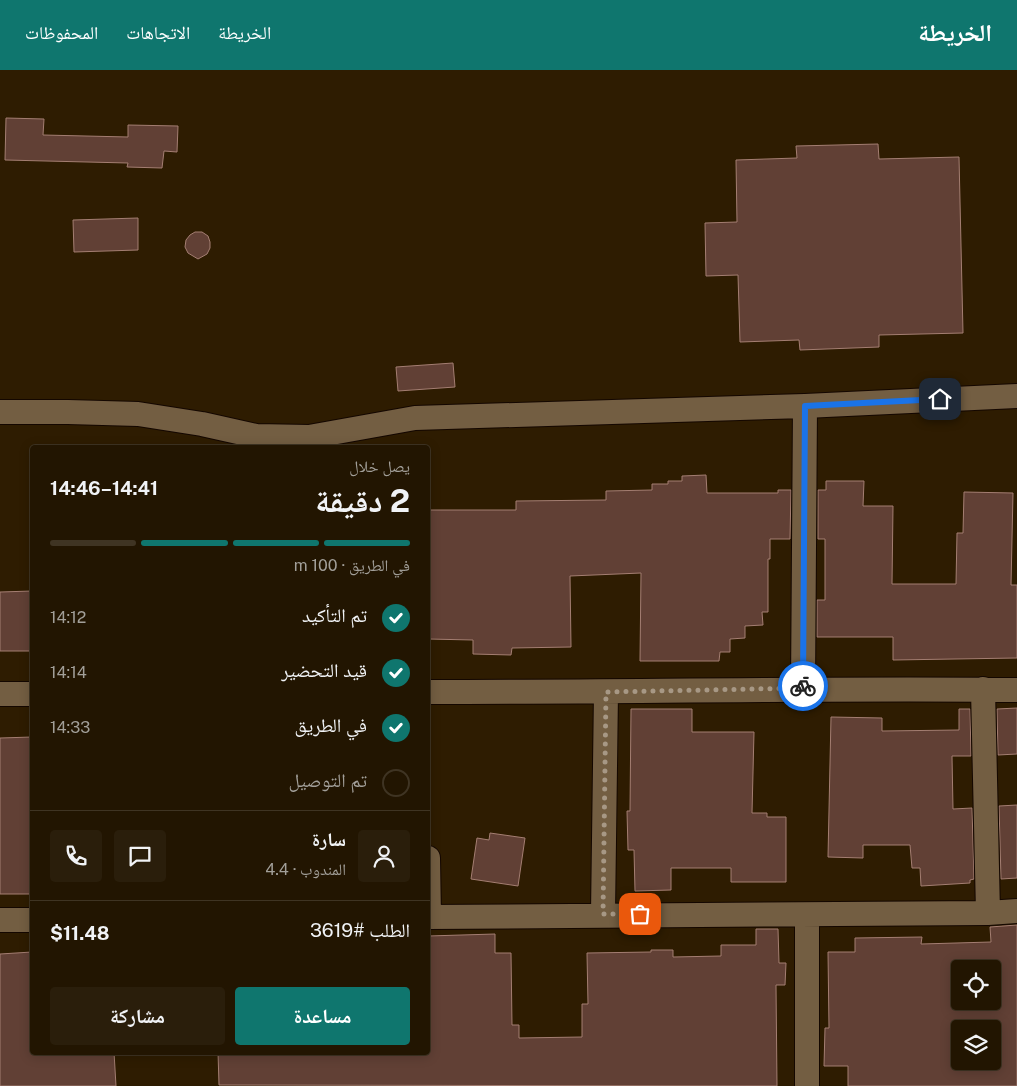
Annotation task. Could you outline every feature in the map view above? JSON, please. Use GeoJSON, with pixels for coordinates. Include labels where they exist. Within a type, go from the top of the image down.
{"type":"FeatureCollection","features":[{"type":"Feature","properties":{"kind":"street"},"geometry":{"type":"LineString","coordinates":[[0,412],[138,414],[202,424],[256,436],[309,437],[415,418],[805,406],[1017,396]]}},
{"type":"Feature","properties":{"kind":"street"},"geometry":{"type":"LineString","coordinates":[[803,688],[805,406]]}},
{"type":"Feature","properties":{"kind":"street"},"geometry":{"type":"LineString","coordinates":[[430,692],[606,692],[803,688],[1017,690]]}},
{"type":"Feature","properties":{"kind":"street"},"geometry":{"type":"LineString","coordinates":[[983,689],[988,914]]}},
{"type":"Feature","properties":{"kind":"street"},"geometry":{"type":"LineString","coordinates":[[603,914],[606,692]]}},
{"type":"Feature","properties":{"kind":"street"},"geometry":{"type":"LineString","coordinates":[[0,694],[30,694]]}},
{"type":"Feature","properties":{"kind":"street"},"geometry":{"type":"LineString","coordinates":[[430,917],[603,914],[988,914],[1017,911]]}},
{"type":"Feature","properties":{"kind":"street"},"geometry":{"type":"LineString","coordinates":[[807,915],[807,1086]]}},
{"type":"Feature","properties":{"kind":"street"},"geometry":{"type":"LineString","coordinates":[[0,920],[30,920]]}},
{"type":"Feature","properties":{"kind":"building"},"geometry":{"type":"Polygon","coordinates":[[[6,118],[44,119],[43,135],[128,137],[128,125],[178,126],[177,152],[164,151],[162,168],[127,167],[128,163],[5,160],[6,118]]]}},
{"type":"Feature","properties":{"kind":"building"},"geometry":{"type":"Polygon","coordinates":[[[878,144],[879,159],[959,157],[963,333],[879,335],[879,347],[800,350],[799,340],[740,342],[738,275],[706,276],[705,223],[737,222],[736,160],[797,158],[796,146],[878,144]]]}},
{"type":"Feature","properties":{"kind":"building"},"geometry":{"type":"Polygon","coordinates":[[[138,218],[138,250],[74,252],[73,220],[138,218]]]}},
{"type":"Feature","properties":{"kind":"building"},"geometry":{"type":"Polygon","coordinates":[[[195,232],[202,232],[208,236],[210,242],[207,254],[198,259],[188,253],[185,247],[186,240],[195,232]]]}},
{"type":"Feature","properties":{"kind":"building"},"geometry":{"type":"Polygon","coordinates":[[[453,363],[455,387],[398,391],[396,367],[453,363]]]}},
{"type":"Feature","properties":{"kind":"building"},"geometry":{"type":"Polygon","coordinates":[[[706,475],[707,493],[778,493],[778,490],[791,490],[790,539],[770,539],[768,612],[762,612],[763,625],[745,626],[745,638],[730,639],[730,652],[720,652],[719,661],[640,661],[641,573],[570,576],[571,647],[512,648],[511,655],[473,654],[473,640],[430,639],[430,510],[516,510],[516,501],[606,500],[606,491],[652,490],[652,484],[668,484],[668,481],[682,481],[682,476],[706,475]]]}},
{"type":"Feature","properties":{"kind":"building"},"geometry":{"type":"Polygon","coordinates":[[[826,481],[864,481],[863,506],[893,506],[892,584],[956,584],[957,533],[963,533],[964,492],[1013,493],[1011,585],[1017,585],[1017,658],[893,660],[893,637],[817,637],[817,600],[825,600],[825,539],[818,539],[818,490],[826,490],[826,481]]]}},
{"type":"Feature","properties":{"kind":"building"},"geometry":{"type":"Polygon","coordinates":[[[30,591],[30,651],[0,651],[0,592],[30,591]]]}},
{"type":"Feature","properties":{"kind":"building"},"geometry":{"type":"Polygon","coordinates":[[[1017,708],[1017,754],[998,755],[997,709],[1017,708]]]}},
{"type":"Feature","properties":{"kind":"building"},"geometry":{"type":"Polygon","coordinates":[[[631,709],[692,709],[692,732],[754,732],[752,813],[767,813],[767,817],[786,817],[786,882],[731,882],[731,868],[671,868],[671,890],[635,891],[634,850],[628,850],[627,811],[630,811],[631,709]]]}},
{"type":"Feature","properties":{"kind":"building"},"geometry":{"type":"Polygon","coordinates":[[[959,709],[970,709],[971,756],[952,756],[953,809],[972,808],[974,879],[970,880],[970,883],[921,886],[920,868],[912,868],[910,845],[863,845],[863,858],[828,857],[831,717],[882,718],[882,731],[959,730],[959,709]]]}},
{"type":"Feature","properties":{"kind":"building"},"geometry":{"type":"Polygon","coordinates":[[[30,737],[30,894],[0,894],[0,738],[30,737]]]}},
{"type":"Feature","properties":{"kind":"building"},"geometry":{"type":"Polygon","coordinates":[[[1017,805],[1017,878],[1001,879],[999,806],[1017,805]]]}},
{"type":"Feature","properties":{"kind":"building"},"geometry":{"type":"Polygon","coordinates":[[[490,833],[525,838],[518,886],[471,879],[477,838],[489,840],[490,833]]]}},
{"type":"Feature","properties":{"kind":"building"},"geometry":{"type":"Polygon","coordinates":[[[1017,925],[1017,1086],[848,1086],[848,1066],[824,1066],[825,1028],[829,1028],[828,952],[855,952],[855,938],[922,937],[921,944],[991,942],[990,927],[1017,925]]]}},
{"type":"Feature","properties":{"kind":"building"},"geometry":{"type":"Polygon","coordinates":[[[756,929],[778,929],[779,963],[786,963],[785,985],[776,985],[777,1086],[219,1085],[218,1055],[430,1055],[430,936],[495,934],[495,953],[511,953],[512,1025],[519,1025],[519,1038],[582,1037],[582,1004],[588,1004],[587,953],[673,950],[673,957],[721,956],[721,945],[756,945],[756,929]]]}},
{"type":"Feature","properties":{"kind":"building"},"geometry":{"type":"Polygon","coordinates":[[[30,952],[30,1055],[114,1055],[116,1086],[0,1086],[0,954],[30,952]]]}},
{"type":"Feature","properties":{"kind":"way so far"},"geometry":{"type":"LineString","coordinates":[[640,914],[603,914],[606,692],[708,691],[803,688],[803,686]]}},
{"type":"Feature","properties":{"kind":"route"},"geometry":{"type":"LineString","coordinates":[[803,686],[805,406],[940,399]]}}]}
